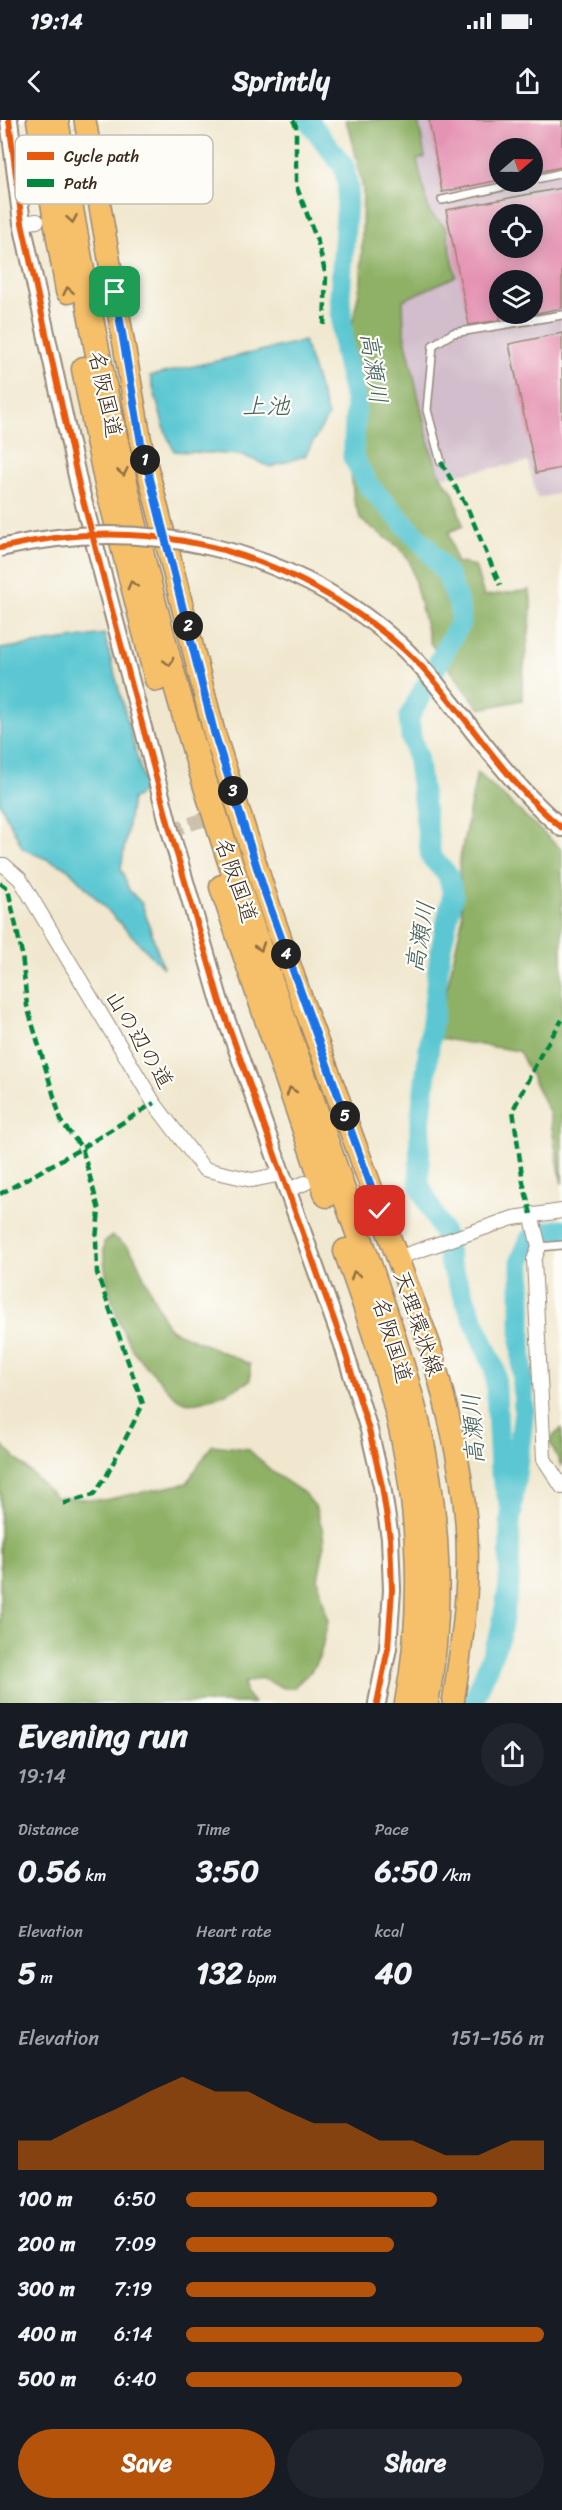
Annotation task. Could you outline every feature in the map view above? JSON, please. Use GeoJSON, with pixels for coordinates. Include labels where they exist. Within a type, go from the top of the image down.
{"type":"FeatureCollection","features":[{"type":"Feature","properties":{"kind":"highway","name":"名阪国道"},"geometry":{"type":"LineString","coordinates":[[39,120],[42,135]]}},
{"type":"Feature","properties":{"kind":"highway","name":"名阪国道"},"geometry":{"type":"LineString","coordinates":[[56,120],[59,135]]}},
{"type":"Feature","properties":{"kind":"highway","name":"名阪国道"},"geometry":{"type":"LineString","coordinates":[[53,204],[104,470],[152,663],[212,860],[374,1332],[402,1432],[410,1477],[418,1566],[415,1648],[422,1701]]}},
{"type":"Feature","properties":{"kind":"highway","name":"名阪国道"},"geometry":{"type":"LineString","coordinates":[[70,204],[106,394],[138,538],[169,662],[228,855],[390,1326],[419,1428],[432,1512],[435,1567],[433,1642],[422,1701]]}},
{"type":"Feature","properties":{"kind":"highway"},"geometry":{"type":"LineString","coordinates":[[396,1703],[405,1657],[410,1606],[409,1521],[402,1432]]}},
{"type":"Feature","properties":{"kind":"main road","name":"天理環状線"},"geometry":{"type":"LineString","coordinates":[[85,120],[87,135]]}},
{"type":"Feature","properties":{"kind":"main road","name":"天理環状線"},"geometry":{"type":"LineString","coordinates":[[94,204],[141,443],[214,732],[269,904],[358,1166],[397,1258],[430,1346],[450,1417],[466,1522],[466,1595],[453,1703]]}},
{"type":"Feature","properties":{"kind":"street"},"geometry":{"type":"LineString","coordinates":[[9,120],[15,149]]}},
{"type":"Feature","properties":{"kind":"street"},"geometry":{"type":"LineString","coordinates":[[26,204],[79,485],[170,830],[220,1002],[342,1342],[369,1430],[382,1486],[390,1538],[392,1590],[388,1648],[377,1703]]}},
{"type":"Feature","properties":{"kind":"street"},"geometry":{"type":"LineString","coordinates":[[0,548],[40,539],[76,535],[151,536],[211,546],[274,566],[324,591],[397,643],[435,682],[507,773],[541,811],[562,828]]}},
{"type":"Feature","properties":{"kind":"street","name":"山の辺の道"},"geometry":{"type":"LineString","coordinates":[[0,865],[4,865],[20,879],[154,1103],[204,1168],[252,1180],[305,1183]]}},
{"type":"Feature","properties":{"kind":"street"},"geometry":{"type":"LineString","coordinates":[[397,1258],[513,1218],[562,1210]]}},
{"type":"Feature","properties":{"kind":"street"},"geometry":{"type":"LineString","coordinates":[[531,1215],[538,1247],[534,1260],[543,1459],[562,1486]]}},
{"type":"Feature","properties":{"kind":"lane"},"geometry":{"type":"LineString","coordinates":[[543,177],[562,173]]}},
{"type":"Feature","properties":{"kind":"lane"},"geometry":{"type":"LineString","coordinates":[[442,200],[489,190]]}},
{"type":"Feature","properties":{"kind":"lane"},"geometry":{"type":"LineString","coordinates":[[441,462],[427,410],[433,345],[453,333],[562,315]]}},
{"type":"Feature","properties":{"kind":"lane"},"geometry":{"type":"LineString","coordinates":[[538,1247],[562,1245]]}},
{"type":"Feature","properties":{"kind":"shaded area"},"geometry":{"type":"Polygon","coordinates":[[[418,120],[562,120],[562,493],[537,498],[528,462],[441,477],[430,448],[404,333],[403,300],[456,276],[446,229],[429,212],[417,159],[425,157],[418,120]]]}},
{"type":"Feature","properties":{"kind":"green space"},"geometry":{"type":"Polygon","coordinates":[[[345,120],[418,120],[425,157],[417,160],[429,212],[446,228],[456,276],[403,300],[404,333],[430,448],[441,477],[453,492],[463,526],[449,532],[456,562],[475,566],[484,596],[530,590],[531,618],[523,672],[522,700],[480,709],[430,643],[410,562],[400,548],[361,520],[354,501],[350,462],[356,410],[347,349],[361,281],[363,189],[351,134],[345,120]]]}},
{"type":"Feature","properties":{"kind":"green space"},"geometry":{"type":"Polygon","coordinates":[[[477,772],[562,850],[562,1184],[549,1112],[519,1051],[436,1038],[462,920],[459,864],[477,772]]]}},
{"type":"Feature","properties":{"kind":"green space"},"geometry":{"type":"Polygon","coordinates":[[[113,1236],[128,1247],[134,1255],[166,1324],[172,1330],[250,1364],[250,1381],[201,1402],[185,1402],[170,1392],[136,1355],[120,1323],[105,1268],[104,1242],[113,1236]]]}},
{"type":"Feature","properties":{"kind":"green space"},"geometry":{"type":"Polygon","coordinates":[[[562,1428],[562,1467],[549,1440],[562,1428]]]}},
{"type":"Feature","properties":{"kind":"green space"},"geometry":{"type":"Polygon","coordinates":[[[0,1443],[56,1497],[104,1500],[187,1483],[212,1445],[248,1449],[274,1473],[304,1493],[315,1506],[323,1531],[324,1548],[318,1579],[328,1621],[320,1656],[311,1671],[293,1688],[284,1688],[260,1678],[244,1683],[245,1692],[254,1703],[0,1703],[0,1443]]]}},
{"type":"Feature","properties":{"kind":"water","name":"上池"},"geometry":{"type":"Polygon","coordinates":[[[304,341],[328,416],[305,456],[271,467],[242,455],[174,451],[165,431],[150,376],[304,341]]]}},
{"type":"Feature","properties":{"kind":"water"},"geometry":{"type":"Polygon","coordinates":[[[104,634],[146,790],[132,799],[121,869],[129,890],[142,904],[163,968],[67,868],[23,849],[0,803],[0,649],[104,634]]]}},
{"type":"Feature","properties":{"kind":"building"},"geometry":{"type":"Polygon","coordinates":[[[429,120],[562,120],[562,167],[543,171],[543,138],[489,138],[489,182],[442,192],[429,120]]]}},
{"type":"Feature","properties":{"kind":"building"},"geometry":{"type":"Polygon","coordinates":[[[562,188],[562,308],[543,312],[543,270],[489,270],[489,322],[469,325],[446,210],[562,188]]]}},
{"type":"Feature","properties":{"kind":"building"},"geometry":{"type":"Polygon","coordinates":[[[562,333],[562,468],[536,473],[509,344],[562,333]]]}},
{"type":"Feature","properties":{"kind":"waterway","name":"高瀬川"},"geometry":{"type":"LineString","coordinates":[[308,120],[344,167],[348,188],[340,296],[344,352],[356,404],[353,457],[368,485],[428,549],[448,576],[459,605],[461,621],[409,717],[411,737],[417,756],[431,857],[448,875],[453,894],[440,953],[420,1124],[419,1184],[445,1237],[450,1264],[495,1370],[500,1470],[512,1513]]}},
{"type":"Feature","properties":{"kind":"waterway"},"geometry":{"type":"LineString","coordinates":[[473,1703],[500,1635],[509,1585],[510,1522],[524,1410],[521,1260],[530,1239],[545,1232],[562,1229]]}},
{"type":"Feature","properties":{"kind":"tunnel"},"geometry":{"type":"LineString","coordinates":[[170,830],[239,809]]}},
{"type":"Feature","properties":{"kind":"marked path"},"geometry":{"type":"LineString","coordinates":[[293,120],[296,126],[296,185],[318,243],[326,276],[324,325]]}},
{"type":"Feature","properties":{"kind":"marked path"},"geometry":{"type":"LineString","coordinates":[[441,462],[467,507],[500,585]]}},
{"type":"Feature","properties":{"kind":"marked path"},"geometry":{"type":"LineString","coordinates":[[0,883],[8,889],[22,954],[27,1006],[62,1123],[82,1148],[99,1210],[96,1239],[97,1273],[143,1404],[107,1475],[93,1495],[62,1504]]}},
{"type":"Feature","properties":{"kind":"marked path"},"geometry":{"type":"LineString","coordinates":[[531,1214],[523,1182],[513,1110],[541,1054],[562,1020]]}},
{"type":"Feature","properties":{"kind":"marked path"},"geometry":{"type":"LineString","coordinates":[[0,1194],[82,1148],[154,1103]]}},
{"type":"Feature","properties":{"kind":"cycle path"},"geometry":{"type":"LineString","coordinates":[[9,120],[15,168]]}},
{"type":"Feature","properties":{"kind":"cycle path"},"geometry":{"type":"LineString","coordinates":[[20,204],[79,485],[170,830],[220,1002],[342,1342],[369,1430],[382,1486],[390,1538],[392,1590],[388,1648],[377,1703]]}},
{"type":"Feature","properties":{"kind":"cycle path"},"geometry":{"type":"LineString","coordinates":[[0,548],[46,539],[92,535],[138,535],[182,541],[226,551],[269,566],[311,585],[371,623],[414,659],[523,791],[562,828]]}},
{"type":"Feature","properties":{"kind":"route"},"geometry":{"type":"LineString","coordinates":[[115,292],[141,443],[214,732],[303,1003],[380,1211]]}}]}
